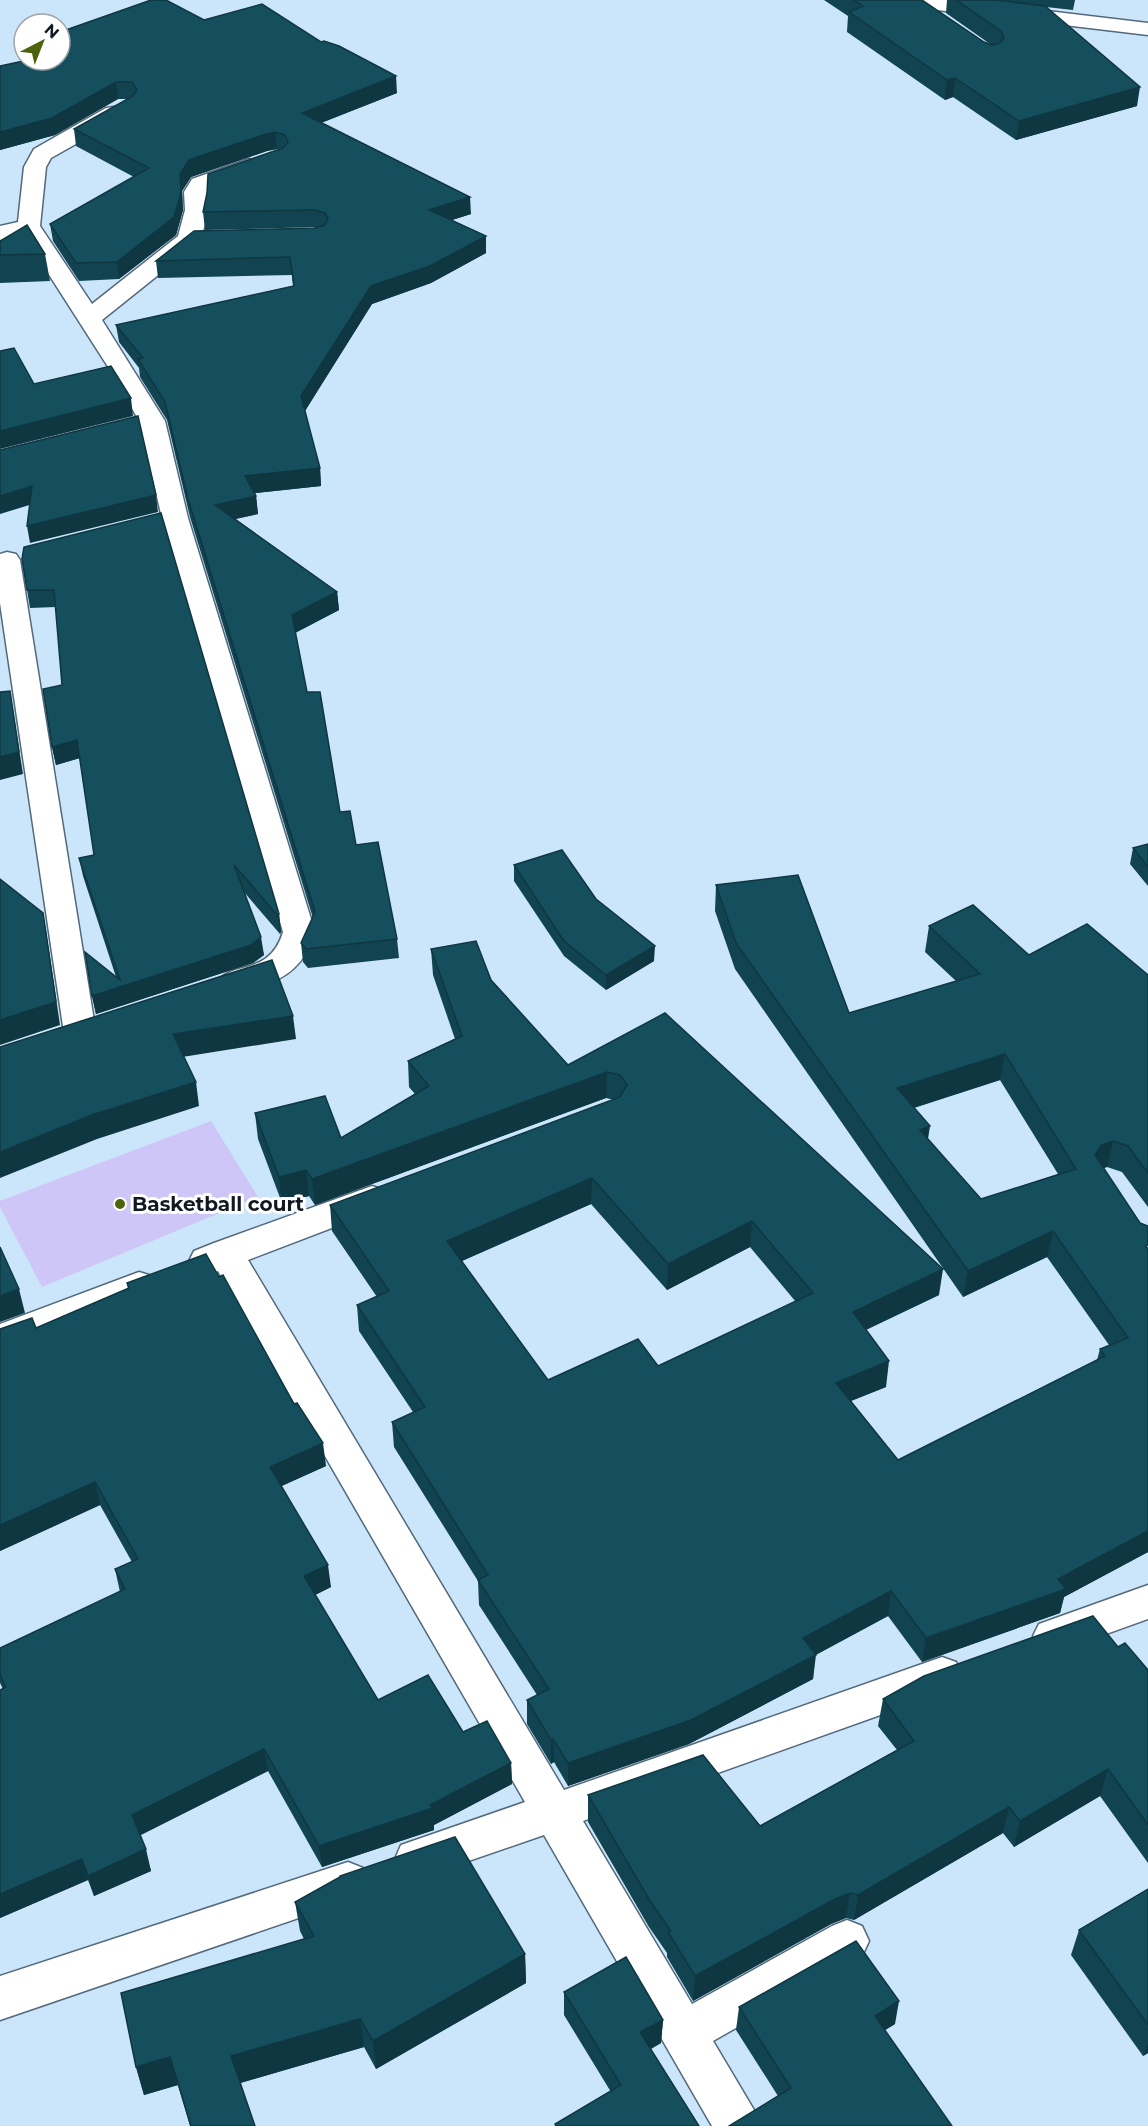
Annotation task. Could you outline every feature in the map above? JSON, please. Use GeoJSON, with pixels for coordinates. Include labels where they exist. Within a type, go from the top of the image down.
{"type":"FeatureCollection","features":[{"type":"Feature","properties":{"kind":"street"},"geometry":{"type":"LineString","coordinates":[[910,0],[946,26]]}},
{"type":"Feature","properties":{"kind":"street"},"geometry":{"type":"LineString","coordinates":[[924,0],[937,4],[1148,29]]}},
{"type":"Feature","properties":{"kind":"street"},"geometry":{"type":"LineString","coordinates":[[126,106],[42,154],[35,167],[29,226],[124,373],[141,423],[164,520],[298,932],[294,950],[282,964],[265,973],[200,994]]}},
{"type":"Feature","properties":{"kind":"street"},"geometry":{"type":"LineString","coordinates":[[88,319],[189,239],[196,210],[195,192],[200,184],[265,161]]}},
{"type":"Feature","properties":{"kind":"street"},"geometry":{"type":"LineString","coordinates":[[0,233],[29,226]]}},
{"type":"Feature","properties":{"kind":"street"},"geometry":{"type":"LineString","coordinates":[[189,239],[212,239]]}},
{"type":"Feature","properties":{"kind":"street"},"geometry":{"type":"LineString","coordinates":[[12,558],[80,1033]]}},
{"type":"Feature","properties":{"kind":"street"},"geometry":{"type":"LineString","coordinates":[[50,1042],[113,1022]]}},
{"type":"Feature","properties":{"kind":"street"},"geometry":{"type":"LineString","coordinates":[[0,1339],[405,1187]]}},
{"type":"Feature","properties":{"kind":"street"},"geometry":{"type":"LineString","coordinates":[[226,1253],[738,2126]]}},
{"type":"Feature","properties":{"kind":"street"},"geometry":{"type":"LineString","coordinates":[[0,1998],[555,1812],[1148,1602]]}},
{"type":"Feature","properties":{"kind":"street"},"geometry":{"type":"LineString","coordinates":[[684,2032],[847,1941]]}},
{"type":"Feature","properties":{"kind":"shaded area","name":"Basketball court"},"geometry":{"type":"Polygon","coordinates":[[[211,1121],[258,1197],[42,1287],[0,1207],[0,1201],[211,1121]]]}},
{"type":"Feature","properties":{"kind":"building"},"geometry":{"type":"Polygon","coordinates":[[[151,0],[166,0],[204,20],[262,4],[321,42],[339,46],[396,76],[302,113],[470,197],[429,210],[486,236],[430,266],[371,286],[301,396],[320,468],[245,476],[256,496],[215,505],[337,592],[292,615],[307,692],[320,692],[340,812],[350,811],[356,845],[378,842],[397,939],[306,949],[301,943],[315,912],[188,499],[165,402],[138,359],[143,358],[116,325],[294,286],[290,257],[156,261],[194,231],[315,228],[325,225],[328,218],[325,213],[315,210],[203,212],[208,174],[283,148],[288,142],[285,135],[275,132],[189,160],[180,174],[181,193],[174,217],[117,262],[76,263],[50,224],[149,168],[74,129],[133,96],[137,90],[132,82],[116,82],[52,118],[0,132],[0,66],[12,63],[12,72],[72,72],[72,28],[151,0]]]}},
{"type":"Feature","properties":{"kind":"building"},"geometry":{"type":"Polygon","coordinates":[[[854,0],[922,0],[984,42],[992,45],[1000,43],[1004,38],[1001,31],[956,0],[997,0],[1045,6],[1140,87],[1019,121],[955,78],[947,80],[849,12],[863,6],[854,0]]]}},
{"type":"Feature","properties":{"kind":"building"},"geometry":{"type":"Polygon","coordinates":[[[27,225],[45,254],[0,255],[0,241],[27,225]]]}},
{"type":"Feature","properties":{"kind":"building"},"geometry":{"type":"Polygon","coordinates":[[[14,348],[34,384],[111,366],[131,398],[0,431],[0,351],[14,348]]]}},
{"type":"Feature","properties":{"kind":"building"},"geometry":{"type":"Polygon","coordinates":[[[138,416],[156,495],[27,526],[32,486],[0,496],[0,450],[138,416]]]}},
{"type":"Feature","properties":{"kind":"building"},"geometry":{"type":"Polygon","coordinates":[[[161,513],[279,914],[278,916],[234,865],[261,937],[251,945],[92,996],[85,952],[120,980],[79,858],[94,855],[77,740],[52,747],[43,689],[62,685],[54,590],[27,590],[22,559],[24,547],[161,513]]]}},
{"type":"Feature","properties":{"kind":"building"},"geometry":{"type":"Polygon","coordinates":[[[10,691],[19,752],[0,757],[0,692],[10,691]]]}},
{"type":"Feature","properties":{"kind":"building"},"geometry":{"type":"Polygon","coordinates":[[[1148,844],[1148,867],[1133,848],[1148,844]]]}},
{"type":"Feature","properties":{"kind":"building"},"geometry":{"type":"Polygon","coordinates":[[[562,850],[596,899],[655,946],[606,975],[564,941],[514,865],[562,850]]]}},
{"type":"Feature","properties":{"kind":"building"},"geometry":{"type":"Polygon","coordinates":[[[798,875],[849,1013],[980,974],[929,926],[973,905],[1029,955],[1087,924],[1148,975],[1148,1173],[1128,1146],[1113,1141],[1101,1145],[1095,1155],[1140,1223],[1148,1226],[1148,1245],[1146,1246],[1148,1249],[1148,1531],[1058,1579],[1066,1589],[926,1638],[891,1591],[803,1638],[816,1655],[691,1720],[568,1763],[527,1700],[549,1689],[478,1580],[488,1575],[392,1422],[425,1407],[357,1305],[389,1291],[330,1205],[620,1097],[627,1085],[620,1075],[607,1072],[312,1179],[306,1170],[279,1177],[255,1113],[325,1096],[341,1138],[429,1086],[408,1061],[462,1036],[431,949],[476,941],[491,980],[568,1065],[665,1013],[943,1269],[853,1312],[889,1361],[836,1383],[898,1460],[1105,1356],[1100,1349],[1128,1338],[1053,1231],[968,1271],[736,943],[716,885],[798,875]],[[1005,1054],[897,1088],[930,1126],[920,1130],[981,1199],[1076,1169],[1005,1054]],[[592,1178],[447,1241],[548,1380],[638,1339],[658,1366],[813,1293],[752,1221],[668,1264],[592,1178]]]}},
{"type":"Feature","properties":{"kind":"building"},"geometry":{"type":"Polygon","coordinates":[[[0,879],[43,913],[56,1002],[0,1020],[0,879]]]}},
{"type":"Feature","properties":{"kind":"building"},"geometry":{"type":"Polygon","coordinates":[[[272,960],[293,1016],[173,1034],[196,1082],[92,1115],[0,1152],[0,1047],[272,960]]]}},
{"type":"Feature","properties":{"kind":"building"},"geometry":{"type":"Polygon","coordinates":[[[0,1247],[19,1289],[0,1296],[0,1247]]]}},
{"type":"Feature","properties":{"kind":"building"},"geometry":{"type":"Polygon","coordinates":[[[206,1254],[219,1277],[223,1275],[294,1404],[297,1403],[323,1443],[270,1467],[328,1565],[304,1576],[378,1700],[428,1675],[463,1732],[487,1721],[511,1763],[430,1805],[433,1808],[319,1846],[264,1749],[132,1815],[146,1849],[88,1876],[82,1859],[0,1894],[0,1690],[6,1687],[0,1675],[0,1648],[125,1589],[115,1569],[138,1559],[95,1482],[0,1525],[0,1329],[32,1318],[36,1328],[129,1288],[127,1283],[206,1254]]]}},
{"type":"Feature","properties":{"kind":"building"},"geometry":{"type":"Polygon","coordinates":[[[1093,1616],[1118,1647],[1125,1643],[1148,1670],[1148,1825],[1108,1769],[1020,1821],[1009,1807],[858,1895],[850,1893],[835,1899],[695,1976],[668,1932],[671,1931],[650,1901],[588,1795],[703,1755],[760,1826],[914,1741],[883,1699],[924,1676],[1093,1616]]]}},
{"type":"Feature","properties":{"kind":"building"},"geometry":{"type":"Polygon","coordinates":[[[455,1837],[525,1954],[373,2041],[360,2019],[231,2056],[255,2126],[191,2126],[170,2057],[136,2067],[121,1993],[314,1936],[295,1902],[340,1876],[455,1837]]]}},
{"type":"Feature","properties":{"kind":"building"},"geometry":{"type":"Polygon","coordinates":[[[1148,1889],[1148,2025],[1079,1930],[1148,1889]]]}},
{"type":"Feature","properties":{"kind":"building"},"geometry":{"type":"Polygon","coordinates":[[[856,1941],[899,2001],[875,2016],[952,2126],[729,2126],[791,2088],[739,2007],[856,1941]]]}},
{"type":"Feature","properties":{"kind":"building"},"geometry":{"type":"Polygon","coordinates":[[[626,1957],[663,2020],[640,2032],[699,2126],[556,2126],[555,2124],[621,2085],[564,1992],[626,1957]]]}},
{"type":"Feature","properties":{"kind":"place","name":"Basketball court"},"geometry":{"type":"Point","coordinates":[120,1204]}}]}
